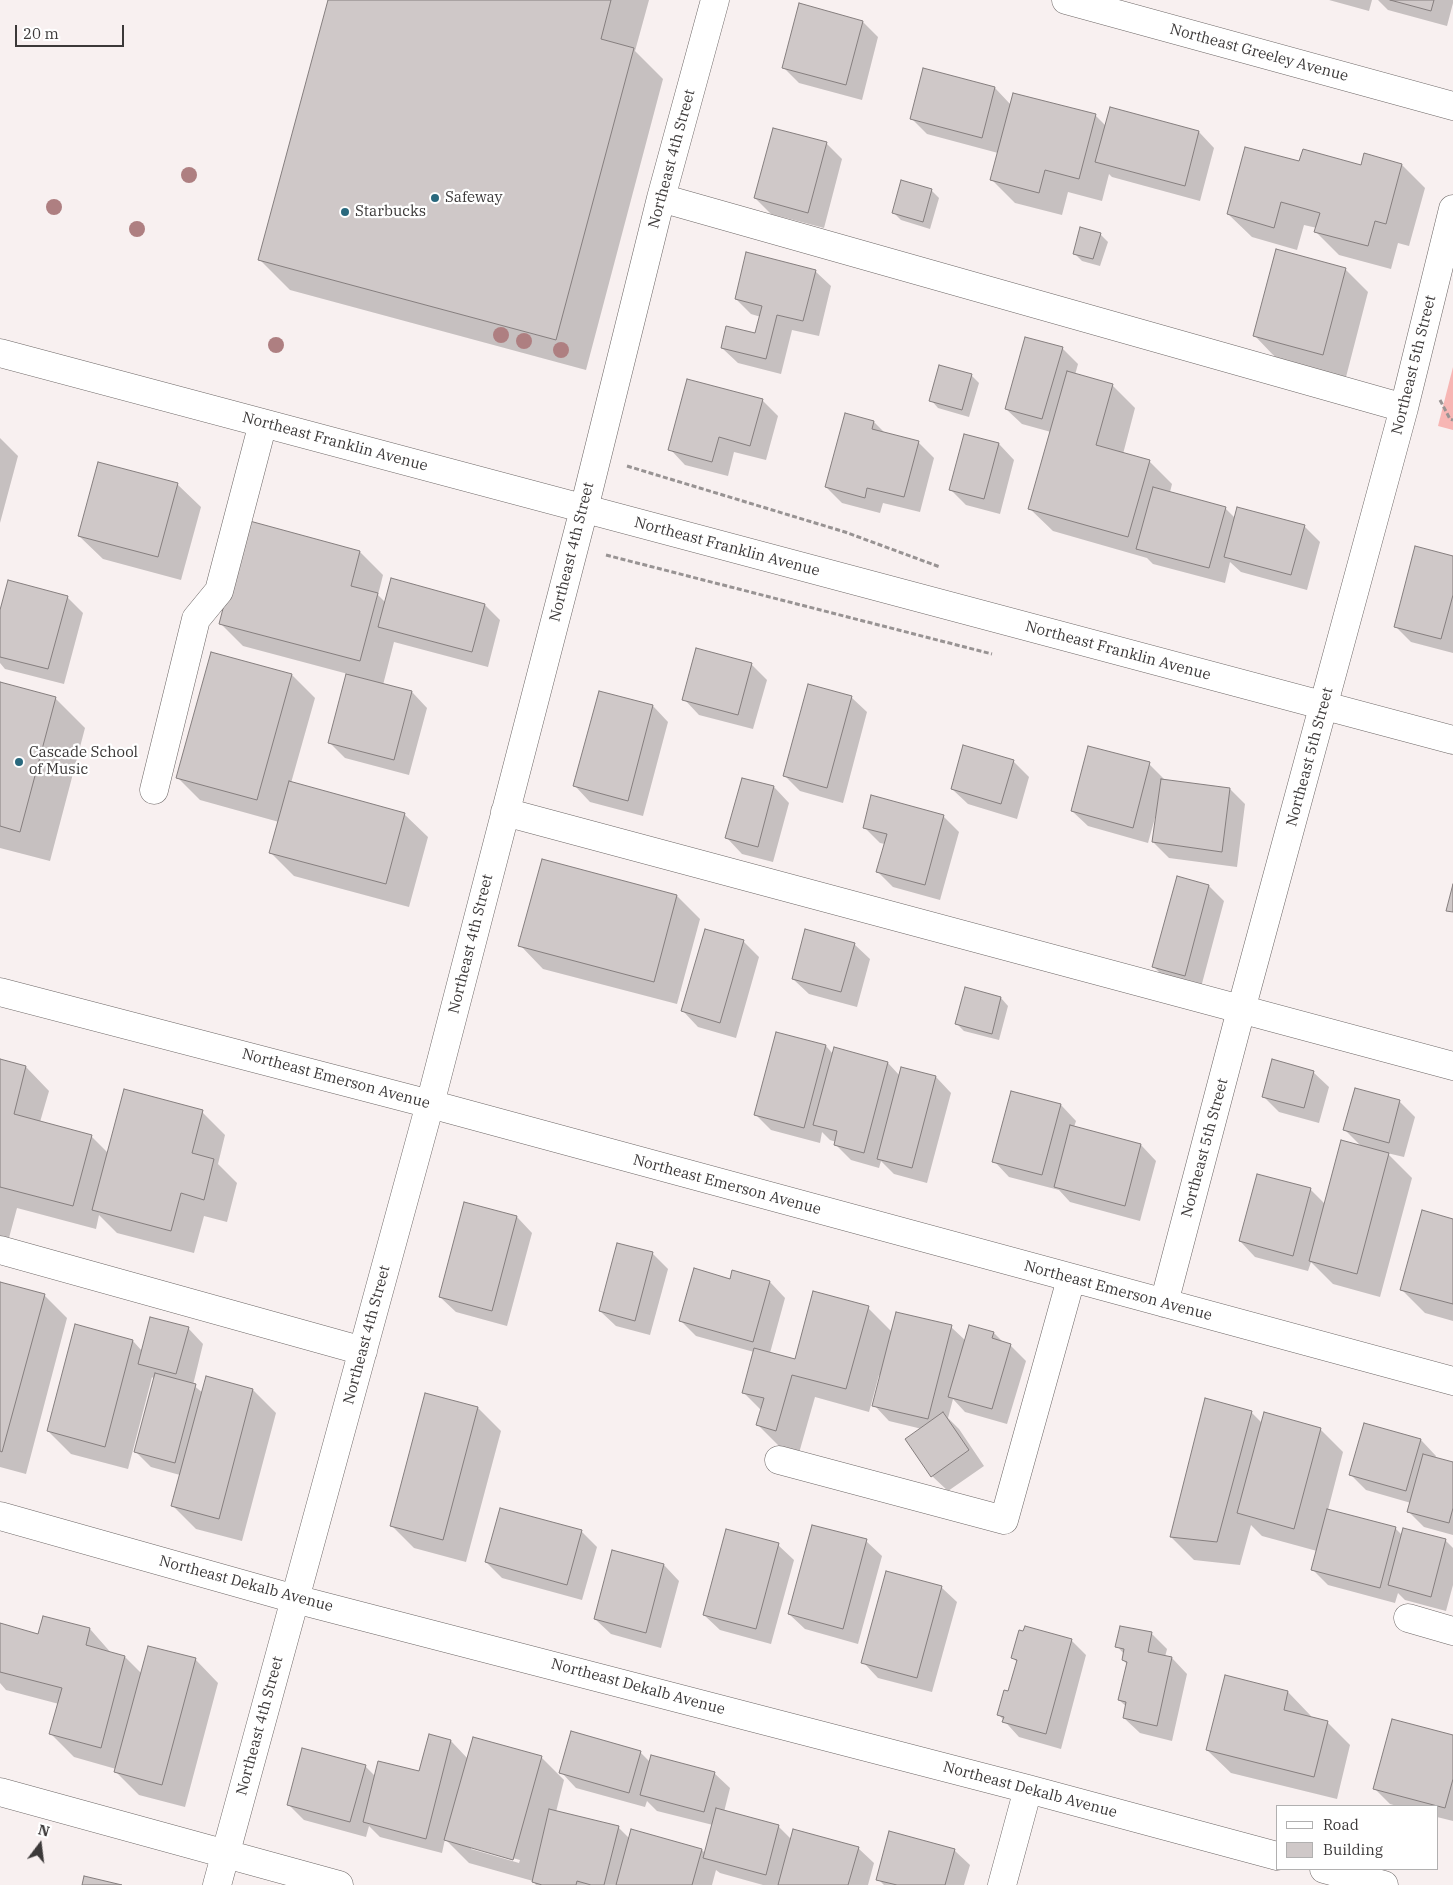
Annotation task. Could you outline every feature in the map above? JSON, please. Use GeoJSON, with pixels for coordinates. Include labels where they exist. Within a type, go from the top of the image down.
{"type":"FeatureCollection","features":[{"type":"Feature","properties":{"kind":"street","name":"Northeast 4th Street"},"geometry":{"type":"LineString","coordinates":[[217,1885],[430,1104],[584,508],[661,198],[715,0]]}},
{"type":"Feature","properties":{"kind":"street","name":"Northeast Greeley Avenue"},"geometry":{"type":"LineString","coordinates":[[1066,0],[1453,106]]}},
{"type":"Feature","properties":{"kind":"street"},"geometry":{"type":"LineString","coordinates":[[661,198],[1404,408]]}},
{"type":"Feature","properties":{"kind":"street","name":"Northeast 5th Street"},"geometry":{"type":"LineString","coordinates":[[1164,1304],[1240,1010],[1404,408],[1453,209]]}},
{"type":"Feature","properties":{"kind":"street","name":"Northeast Franklin Avenue"},"geometry":{"type":"LineString","coordinates":[[0,353],[1453,740]]}},
{"type":"Feature","properties":{"kind":"street"},"geometry":{"type":"LineString","coordinates":[[154,790],[196,619],[219,591],[263,423]]}},
{"type":"Feature","properties":{"kind":"street"},"geometry":{"type":"LineString","coordinates":[[505,812],[1453,1066]]}},
{"type":"Feature","properties":{"kind":"street","name":"Northeast Emerson Avenue"},"geometry":{"type":"LineString","coordinates":[[0,992],[430,1104],[1453,1381]]}},
{"type":"Feature","properties":{"kind":"street"},"geometry":{"type":"LineString","coordinates":[[0,1250],[363,1351]]}},
{"type":"Feature","properties":{"kind":"street"},"geometry":{"type":"LineString","coordinates":[[779,1460],[1004,1520],[1071,1278]]}},
{"type":"Feature","properties":{"kind":"street","name":"Northeast Dekalb Avenue"},"geometry":{"type":"LineString","coordinates":[[0,1516],[295,1598],[1028,1789],[1276,1856]]}},
{"type":"Feature","properties":{"kind":"street"},"geometry":{"type":"LineString","coordinates":[[1408,1618],[1453,1631]]}},
{"type":"Feature","properties":{"kind":"street"},"geometry":{"type":"LineString","coordinates":[[1002,1885],[1028,1789]]}},
{"type":"Feature","properties":{"kind":"street"},"geometry":{"type":"LineString","coordinates":[[0,1792],[339,1885]]}},
{"type":"Feature","properties":{"kind":"street"},"geometry":{"type":"LineString","coordinates":[[1328,1870],[1384,1885]]}},
{"type":"Feature","properties":{"kind":"path"},"geometry":{"type":"LineString","coordinates":[[596,457],[845,532],[946,569]]}},
{"type":"Feature","properties":{"kind":"shaded area"},"geometry":{"type":"Polygon","coordinates":[[[1453,367],[1453,430],[1438,426],[1453,367]]]}},
{"type":"Feature","properties":{"kind":"building","name":"Safeway"},"geometry":{"type":"Polygon","coordinates":[[[328,0],[611,0],[601,39],[634,48],[556,340],[258,260],[328,0]]]}},
{"type":"Feature","properties":{"kind":"building"},"geometry":{"type":"Polygon","coordinates":[[[1390,0],[1434,0],[1431,11],[1390,0]]]}},
{"type":"Feature","properties":{"kind":"building"},"geometry":{"type":"Polygon","coordinates":[[[799,3],[863,21],[846,85],[782,68],[799,3]]]}},
{"type":"Feature","properties":{"kind":"building"},"geometry":{"type":"Polygon","coordinates":[[[923,68],[995,87],[982,138],[910,119],[923,68]]]}},
{"type":"Feature","properties":{"kind":"building"},"geometry":{"type":"Polygon","coordinates":[[[1013,93],[1096,114],[1079,179],[1045,170],[1039,193],[990,180],[1013,93]]]}},
{"type":"Feature","properties":{"kind":"building"},"geometry":{"type":"Polygon","coordinates":[[[1110,107],[1199,131],[1185,186],[1095,162],[1110,107]]]}},
{"type":"Feature","properties":{"kind":"building"},"geometry":{"type":"Polygon","coordinates":[[[773,128],[827,142],[808,213],[754,198],[773,128]]]}},
{"type":"Feature","properties":{"kind":"building"},"geometry":{"type":"Polygon","coordinates":[[[1245,147],[1299,161],[1303,149],[1361,165],[1364,153],[1402,164],[1386,224],[1375,221],[1368,246],[1314,232],[1320,213],[1281,202],[1274,228],[1227,214],[1245,147]]]}},
{"type":"Feature","properties":{"kind":"building"},"geometry":{"type":"Polygon","coordinates":[[[901,180],[932,189],[923,222],[892,213],[901,180]]]}},
{"type":"Feature","properties":{"kind":"building"},"geometry":{"type":"Polygon","coordinates":[[[1080,227],[1101,233],[1093,259],[1073,254],[1080,227]]]}},
{"type":"Feature","properties":{"kind":"building"},"geometry":{"type":"Polygon","coordinates":[[[1276,249],[1346,268],[1323,355],[1253,336],[1276,249]]]}},
{"type":"Feature","properties":{"kind":"building"},"geometry":{"type":"Polygon","coordinates":[[[746,252],[816,270],[803,321],[777,315],[766,359],[721,348],[726,326],[755,333],[762,306],[735,299],[746,252]]]}},
{"type":"Feature","properties":{"kind":"building"},"geometry":{"type":"Polygon","coordinates":[[[1025,337],[1063,347],[1042,419],[1005,409],[1025,337]]]}},
{"type":"Feature","properties":{"kind":"building"},"geometry":{"type":"Polygon","coordinates":[[[939,365],[972,374],[962,410],[929,401],[939,365]]]}},
{"type":"Feature","properties":{"kind":"building"},"geometry":{"type":"Polygon","coordinates":[[[1067,371],[1113,384],[1096,445],[1150,460],[1128,537],[1028,509],[1067,371]]]}},
{"type":"Feature","properties":{"kind":"building"},"geometry":{"type":"Polygon","coordinates":[[[687,379],[763,399],[750,446],[719,437],[712,462],[668,450],[687,379]]]}},
{"type":"Feature","properties":{"kind":"building"},"geometry":{"type":"Polygon","coordinates":[[[845,413],[874,421],[872,429],[919,441],[904,497],[867,488],[865,498],[825,487],[845,413]]]}},
{"type":"Feature","properties":{"kind":"building"},"geometry":{"type":"Polygon","coordinates":[[[964,434],[999,443],[984,499],[949,490],[964,434]]]}},
{"type":"Feature","properties":{"kind":"building"},"geometry":{"type":"Polygon","coordinates":[[[98,462],[178,483],[158,557],[78,536],[98,462]]]}},
{"type":"Feature","properties":{"kind":"building"},"geometry":{"type":"Polygon","coordinates":[[[1153,487],[1226,507],[1209,568],[1136,549],[1153,487]]]}},
{"type":"Feature","properties":{"kind":"building"},"geometry":{"type":"Polygon","coordinates":[[[1237,507],[1305,525],[1291,575],[1224,557],[1237,507]]]}},
{"type":"Feature","properties":{"kind":"building"},"geometry":{"type":"Polygon","coordinates":[[[246,520],[360,551],[351,586],[378,593],[360,661],[219,624],[246,520]]]}},
{"type":"Feature","properties":{"kind":"building"},"geometry":{"type":"Polygon","coordinates":[[[1415,546],[1453,556],[1453,595],[1441,639],[1394,627],[1415,546]]]}},
{"type":"Feature","properties":{"kind":"building"},"geometry":{"type":"Polygon","coordinates":[[[391,578],[485,604],[472,652],[378,627],[391,578]]]}},
{"type":"Feature","properties":{"kind":"building"},"geometry":{"type":"Polygon","coordinates":[[[8,580],[68,596],[48,669],[0,657],[0,610],[8,580]]]}},
{"type":"Feature","properties":{"kind":"building"},"geometry":{"type":"Polygon","coordinates":[[[696,648],[752,663],[738,715],[682,700],[696,648]]]}},
{"type":"Feature","properties":{"kind":"building"},"geometry":{"type":"Polygon","coordinates":[[[211,652],[292,674],[257,800],[176,778],[211,652]]]}},
{"type":"Feature","properties":{"kind":"building"},"geometry":{"type":"Polygon","coordinates":[[[346,674],[412,691],[394,760],[328,743],[346,674]]]}},
{"type":"Feature","properties":{"kind":"building","name":"Cascade School of Music"},"geometry":{"type":"Polygon","coordinates":[[[0,682],[56,697],[20,832],[0,826],[0,682]]]}},
{"type":"Feature","properties":{"kind":"building"},"geometry":{"type":"Polygon","coordinates":[[[808,684],[852,696],[827,788],[783,776],[808,684]]]}},
{"type":"Feature","properties":{"kind":"building"},"geometry":{"type":"Polygon","coordinates":[[[599,691],[653,705],[628,801],[573,786],[599,691]]]}},
{"type":"Feature","properties":{"kind":"building"},"geometry":{"type":"Polygon","coordinates":[[[963,745],[1014,760],[1001,804],[951,789],[963,745]]]}},
{"type":"Feature","properties":{"kind":"building"},"geometry":{"type":"Polygon","coordinates":[[[1088,746],[1150,762],[1133,828],[1071,811],[1088,746]]]}},
{"type":"Feature","properties":{"kind":"building"},"geometry":{"type":"Polygon","coordinates":[[[742,778],[774,786],[758,847],[725,838],[742,778]]]}},
{"type":"Feature","properties":{"kind":"building"},"geometry":{"type":"Polygon","coordinates":[[[1161,779],[1230,788],[1222,852],[1152,842],[1161,779]]]}},
{"type":"Feature","properties":{"kind":"building"},"geometry":{"type":"Polygon","coordinates":[[[289,781],[405,813],[386,884],[269,853],[289,781]]]}},
{"type":"Feature","properties":{"kind":"building"},"geometry":{"type":"Polygon","coordinates":[[[871,795],[944,815],[925,885],[876,872],[887,834],[863,828],[871,795]]]}},
{"type":"Feature","properties":{"kind":"building"},"geometry":{"type":"Polygon","coordinates":[[[542,859],[677,895],[654,982],[518,946],[542,859]]]}},
{"type":"Feature","properties":{"kind":"building"},"geometry":{"type":"Polygon","coordinates":[[[1177,876],[1209,885],[1185,976],[1152,967],[1177,876]]]}},
{"type":"Feature","properties":{"kind":"building"},"geometry":{"type":"Polygon","coordinates":[[[1453,884],[1453,912],[1446,911],[1453,884]]]}},
{"type":"Feature","properties":{"kind":"building"},"geometry":{"type":"Polygon","coordinates":[[[705,929],[744,940],[720,1023],[681,1011],[705,929]]]}},
{"type":"Feature","properties":{"kind":"building"},"geometry":{"type":"Polygon","coordinates":[[[805,929],[855,943],[841,992],[792,979],[805,929]]]}},
{"type":"Feature","properties":{"kind":"building"},"geometry":{"type":"Polygon","coordinates":[[[965,987],[1001,997],[992,1034],[955,1024],[965,987]]]}},
{"type":"Feature","properties":{"kind":"building"},"geometry":{"type":"Polygon","coordinates":[[[776,1032],[826,1045],[804,1128],[754,1115],[776,1032]]]}},
{"type":"Feature","properties":{"kind":"building"},"geometry":{"type":"Polygon","coordinates":[[[834,1047],[888,1062],[864,1153],[834,1145],[837,1131],[813,1125],[834,1047]]]}},
{"type":"Feature","properties":{"kind":"building"},"geometry":{"type":"Polygon","coordinates":[[[0,1059],[26,1066],[14,1114],[92,1135],[73,1206],[0,1187],[0,1059]]]}},
{"type":"Feature","properties":{"kind":"building"},"geometry":{"type":"Polygon","coordinates":[[[1272,1059],[1314,1071],[1304,1108],[1262,1097],[1272,1059]]]}},
{"type":"Feature","properties":{"kind":"building"},"geometry":{"type":"Polygon","coordinates":[[[901,1067],[936,1076],[912,1168],[877,1159],[901,1067]]]}},
{"type":"Feature","properties":{"kind":"building"},"geometry":{"type":"Polygon","coordinates":[[[1355,1088],[1400,1100],[1389,1143],[1343,1130],[1355,1088]]]}},
{"type":"Feature","properties":{"kind":"building"},"geometry":{"type":"Polygon","coordinates":[[[124,1089],[203,1110],[192,1153],[214,1159],[204,1200],[181,1193],[171,1231],[92,1210],[124,1089]]]}},
{"type":"Feature","properties":{"kind":"building"},"geometry":{"type":"Polygon","coordinates":[[[1011,1091],[1061,1104],[1042,1175],[992,1162],[1011,1091]]]}},
{"type":"Feature","properties":{"kind":"building"},"geometry":{"type":"Polygon","coordinates":[[[1070,1125],[1141,1144],[1125,1206],[1054,1187],[1070,1125]]]}},
{"type":"Feature","properties":{"kind":"building"},"geometry":{"type":"Polygon","coordinates":[[[1341,1140],[1389,1153],[1357,1274],[1309,1261],[1341,1140]]]}},
{"type":"Feature","properties":{"kind":"building"},"geometry":{"type":"Polygon","coordinates":[[[1257,1174],[1311,1188],[1293,1256],[1239,1241],[1257,1174]]]}},
{"type":"Feature","properties":{"kind":"building"},"geometry":{"type":"Polygon","coordinates":[[[464,1202],[517,1216],[492,1311],[439,1297],[464,1202]]]}},
{"type":"Feature","properties":{"kind":"building"},"geometry":{"type":"Polygon","coordinates":[[[1422,1210],[1453,1219],[1453,1304],[1400,1290],[1422,1210]]]}},
{"type":"Feature","properties":{"kind":"building"},"geometry":{"type":"Polygon","coordinates":[[[617,1243],[653,1252],[635,1321],[599,1311],[617,1243]]]}},
{"type":"Feature","properties":{"kind":"building"},"geometry":{"type":"Polygon","coordinates":[[[694,1268],[730,1279],[732,1270],[770,1281],[753,1342],[679,1321],[694,1268]]]}},
{"type":"Feature","properties":{"kind":"building"},"geometry":{"type":"Polygon","coordinates":[[[0,1282],[45,1294],[2,1452],[0,1451],[0,1282]]]}},
{"type":"Feature","properties":{"kind":"building"},"geometry":{"type":"Polygon","coordinates":[[[813,1291],[869,1306],[846,1389],[792,1375],[776,1431],[756,1425],[764,1398],[742,1393],[754,1348],[795,1359],[813,1291]]]}},
{"type":"Feature","properties":{"kind":"building"},"geometry":{"type":"Polygon","coordinates":[[[896,1312],[952,1325],[928,1419],[872,1406],[896,1312]]]}},
{"type":"Feature","properties":{"kind":"building"},"geometry":{"type":"Polygon","coordinates":[[[150,1317],[189,1327],[176,1374],[138,1364],[150,1317]]]}},
{"type":"Feature","properties":{"kind":"building"},"geometry":{"type":"Polygon","coordinates":[[[75,1324],[133,1340],[105,1447],[47,1431],[75,1324]]]}},
{"type":"Feature","properties":{"kind":"building"},"geometry":{"type":"Polygon","coordinates":[[[969,1325],[994,1332],[992,1338],[1011,1344],[992,1409],[948,1397],[969,1325]]]}},
{"type":"Feature","properties":{"kind":"building"},"geometry":{"type":"Polygon","coordinates":[[[155,1373],[196,1384],[175,1463],[134,1452],[155,1373]]]}},
{"type":"Feature","properties":{"kind":"building"},"geometry":{"type":"Polygon","coordinates":[[[206,1376],[253,1389],[219,1519],[171,1506],[206,1376]]]}},
{"type":"Feature","properties":{"kind":"building"},"geometry":{"type":"Polygon","coordinates":[[[425,1393],[478,1407],[443,1540],[390,1526],[425,1393]]]}},
{"type":"Feature","properties":{"kind":"building"},"geometry":{"type":"Polygon","coordinates":[[[1205,1398],[1252,1411],[1217,1542],[1170,1537],[1205,1398]]]}},
{"type":"Feature","properties":{"kind":"building"},"geometry":{"type":"Polygon","coordinates":[[[943,1412],[969,1450],[931,1477],[905,1439],[943,1412]]]}},
{"type":"Feature","properties":{"kind":"building"},"geometry":{"type":"Polygon","coordinates":[[[1264,1412],[1321,1428],[1294,1529],[1237,1513],[1264,1412]]]}},
{"type":"Feature","properties":{"kind":"building"},"geometry":{"type":"Polygon","coordinates":[[[1364,1423],[1421,1439],[1406,1491],[1349,1475],[1364,1423]]]}},
{"type":"Feature","properties":{"kind":"building"},"geometry":{"type":"Polygon","coordinates":[[[1423,1454],[1453,1462],[1453,1508],[1449,1523],[1407,1512],[1423,1454]]]}},
{"type":"Feature","properties":{"kind":"building"},"geometry":{"type":"Polygon","coordinates":[[[500,1508],[582,1530],[567,1585],[485,1562],[500,1508]]]}},
{"type":"Feature","properties":{"kind":"building"},"geometry":{"type":"Polygon","coordinates":[[[1327,1509],[1396,1527],[1380,1588],[1311,1570],[1327,1509]]]}},
{"type":"Feature","properties":{"kind":"building"},"geometry":{"type":"Polygon","coordinates":[[[812,1525],[867,1539],[843,1629],[788,1614],[812,1525]]]}},
{"type":"Feature","properties":{"kind":"building"},"geometry":{"type":"Polygon","coordinates":[[[1403,1528],[1446,1539],[1431,1597],[1388,1585],[1403,1528]]]}},
{"type":"Feature","properties":{"kind":"building"},"geometry":{"type":"Polygon","coordinates":[[[726,1529],[779,1543],[756,1629],[703,1615],[726,1529]]]}},
{"type":"Feature","properties":{"kind":"building"},"geometry":{"type":"Polygon","coordinates":[[[612,1550],[664,1564],[646,1633],[594,1619],[612,1550]]]}},
{"type":"Feature","properties":{"kind":"building"},"geometry":{"type":"Polygon","coordinates":[[[886,1571],[942,1586],[917,1678],[861,1663],[886,1571]]]}},
{"type":"Feature","properties":{"kind":"building"},"geometry":{"type":"Polygon","coordinates":[[[43,1616],[90,1628],[86,1645],[125,1656],[101,1748],[49,1734],[62,1688],[0,1672],[0,1623],[38,1634],[43,1616]]]}},
{"type":"Feature","properties":{"kind":"building"},"geometry":{"type":"Polygon","coordinates":[[[1025,1626],[1072,1639],[1046,1734],[1002,1722],[1004,1717],[997,1715],[1004,1690],[1008,1691],[1017,1660],[1011,1658],[1019,1630],[1023,1631],[1025,1626]]]}},
{"type":"Feature","properties":{"kind":"building"},"geometry":{"type":"Polygon","coordinates":[[[1120,1626],[1152,1632],[1148,1652],[1172,1657],[1157,1726],[1123,1718],[1126,1702],[1118,1700],[1127,1662],[1122,1660],[1124,1649],[1115,1647],[1120,1626]]]}},
{"type":"Feature","properties":{"kind":"building"},"geometry":{"type":"Polygon","coordinates":[[[148,1646],[196,1658],[162,1785],[114,1772],[148,1646]]]}},
{"type":"Feature","properties":{"kind":"building"},"geometry":{"type":"Polygon","coordinates":[[[1225,1675],[1288,1691],[1284,1710],[1328,1721],[1314,1777],[1206,1750],[1225,1675]]]}},
{"type":"Feature","properties":{"kind":"building"},"geometry":{"type":"Polygon","coordinates":[[[1392,1719],[1453,1735],[1453,1779],[1445,1808],[1373,1789],[1392,1719]]]}},
{"type":"Feature","properties":{"kind":"building"},"geometry":{"type":"Polygon","coordinates":[[[571,1731],[641,1751],[629,1793],[559,1773],[571,1731]]]}},
{"type":"Feature","properties":{"kind":"building"},"geometry":{"type":"Polygon","coordinates":[[[429,1734],[451,1740],[426,1839],[363,1822],[378,1761],[419,1771],[429,1734]]]}},
{"type":"Feature","properties":{"kind":"building"},"geometry":{"type":"Polygon","coordinates":[[[473,1737],[542,1756],[513,1860],[444,1840],[473,1737]]]}},
{"type":"Feature","properties":{"kind":"building"},"geometry":{"type":"Polygon","coordinates":[[[302,1748],[366,1765],[350,1822],[287,1805],[302,1748]]]}},
{"type":"Feature","properties":{"kind":"building"},"geometry":{"type":"Polygon","coordinates":[[[651,1755],[715,1772],[704,1812],[640,1795],[651,1755]]]}},
{"type":"Feature","properties":{"kind":"building"},"geometry":{"type":"Polygon","coordinates":[[[716,1808],[779,1825],[766,1875],[703,1858],[716,1808]]]}},
{"type":"Feature","properties":{"kind":"building"},"geometry":{"type":"Polygon","coordinates":[[[549,1809],[619,1826],[604,1885],[591,1885],[577,1881],[576,1885],[542,1885],[532,1882],[549,1809]]]}},
{"type":"Feature","properties":{"kind":"building"},"geometry":{"type":"Polygon","coordinates":[[[631,1829],[702,1849],[692,1885],[616,1885],[631,1829]]]}},
{"type":"Feature","properties":{"kind":"building"},"geometry":{"type":"Polygon","coordinates":[[[793,1829],[859,1847],[848,1885],[778,1885],[793,1829]]]}},
{"type":"Feature","properties":{"kind":"building"},"geometry":{"type":"Polygon","coordinates":[[[889,1831],[955,1849],[945,1885],[897,1885],[876,1880],[889,1831]]]}},
{"type":"Feature","properties":{"kind":"building"},"geometry":{"type":"Polygon","coordinates":[[[84,1876],[122,1885],[82,1885],[84,1876]]]}},
{"type":"Feature","properties":{"kind":"place","name":"Safeway"},"geometry":{"type":"Point","coordinates":[435,198]}},
{"type":"Feature","properties":{"kind":"place","name":"Starbucks"},"geometry":{"type":"Point","coordinates":[345,212]}},
{"type":"Feature","properties":{"kind":"place","name":"Cascade School of Music"},"geometry":{"type":"Point","coordinates":[19,762]}}]}
